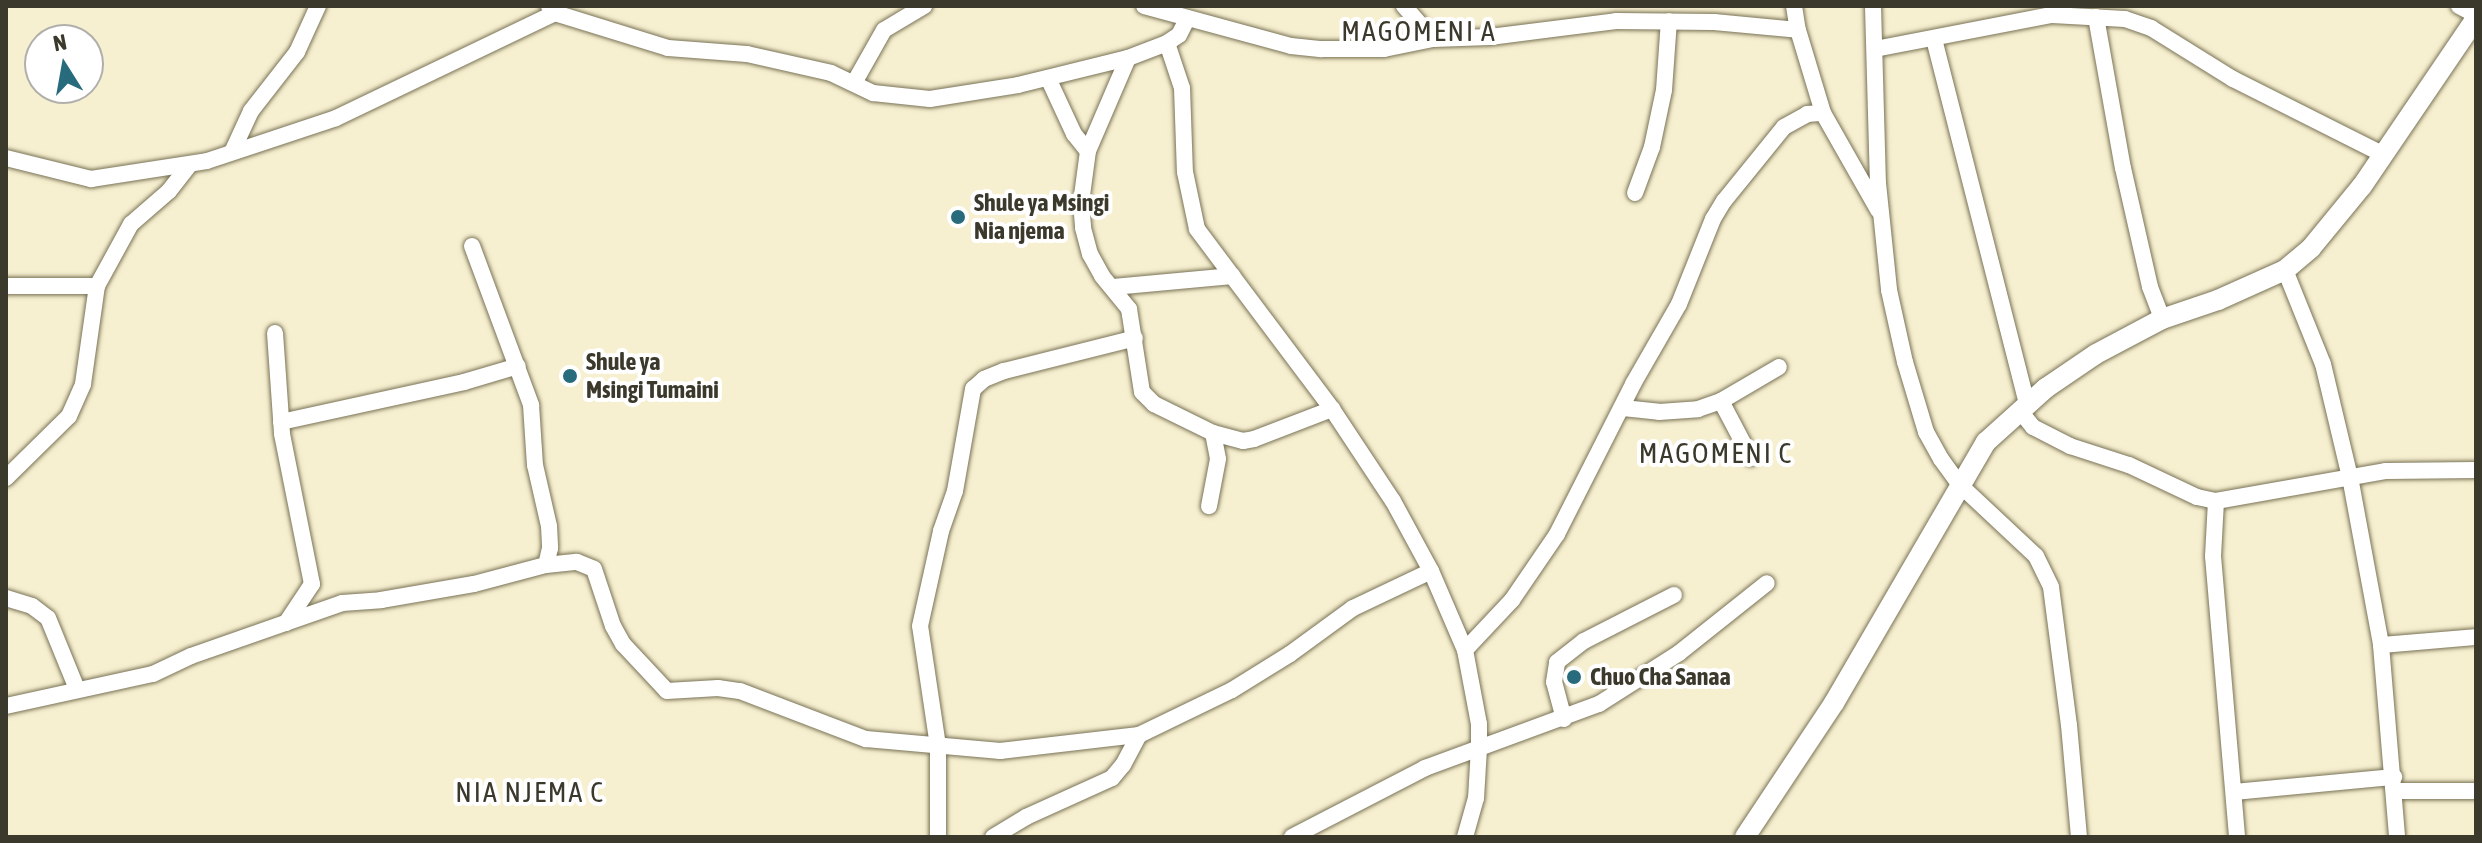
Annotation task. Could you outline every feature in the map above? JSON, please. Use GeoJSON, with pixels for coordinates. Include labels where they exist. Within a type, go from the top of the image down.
{"type":"FeatureCollection","features":[{"type":"Feature","properties":{"kind":"main road"},"geometry":{"type":"LineString","coordinates":[[1745,837],[1834,703],[1986,442],[2024,408],[2096,354],[2162,319],[2218,300],[2285,270],[2331,226],[2475,20]]}},
{"type":"Feature","properties":{"kind":"street"},"geometry":{"type":"LineString","coordinates":[[233,150],[251,111],[297,52],[318,6]]}},
{"type":"Feature","properties":{"kind":"street"},"geometry":{"type":"LineString","coordinates":[[854,83],[884,30],[924,6]]}},
{"type":"Feature","properties":{"kind":"street"},"geometry":{"type":"LineString","coordinates":[[1144,6],[1291,46],[1322,49],[1384,49],[1433,39],[1490,37],[1616,21],[1714,22],[1798,30]]}},
{"type":"Feature","properties":{"kind":"street"},"geometry":{"type":"LineString","coordinates":[[1404,6],[1433,39]]}},
{"type":"Feature","properties":{"kind":"street"},"geometry":{"type":"LineString","coordinates":[[1696,6],[1714,22]]}},
{"type":"Feature","properties":{"kind":"street"},"geometry":{"type":"LineString","coordinates":[[1794,6],[1798,30],[1823,113],[1881,214]]}},
{"type":"Feature","properties":{"kind":"street"},"geometry":{"type":"LineString","coordinates":[[1873,6],[1874,129],[1889,290],[1916,403],[1941,459],[1959,484],[2036,556],[2051,587],[2069,725],[2079,837]]}},
{"type":"Feature","properties":{"kind":"street"},"geometry":{"type":"LineString","coordinates":[[2459,6],[2475,20]]}},
{"type":"Feature","properties":{"kind":"street"},"geometry":{"type":"LineString","coordinates":[[6,158],[91,179],[189,165],[336,118],[552,10],[668,48],[747,54],[831,73],[873,93],[930,99],[1048,78],[1128,58],[1167,43],[1179,35],[1187,19]]}},
{"type":"Feature","properties":{"kind":"street"},"geometry":{"type":"LineString","coordinates":[[1875,49],[2052,15],[2125,19],[2151,28],[2233,79],[2382,154]]}},
{"type":"Feature","properties":{"kind":"street"},"geometry":{"type":"LineString","coordinates":[[2096,17],[2123,168],[2150,287],[2162,319]]}},
{"type":"Feature","properties":{"kind":"street"},"geometry":{"type":"LineString","coordinates":[[1635,193],[1652,147],[1662,101],[1669,21]]}},
{"type":"Feature","properties":{"kind":"street"},"geometry":{"type":"LineString","coordinates":[[1934,39],[2024,408],[2033,427],[2070,446],[2129,465],[2197,497],[2216,501],[2386,471],[2476,470]]}},
{"type":"Feature","properties":{"kind":"street"},"geometry":{"type":"LineString","coordinates":[[1167,43],[1182,88],[1190,207],[1197,229],[1332,409],[1393,501],[1431,571],[1465,650],[1477,709],[1479,748],[1476,798],[1465,837]]}},
{"type":"Feature","properties":{"kind":"street"},"geometry":{"type":"LineString","coordinates":[[1128,58],[1088,151],[1081,203],[1090,254],[1129,309],[1142,392],[1154,404],[1213,433],[1243,441],[1332,409]]}},
{"type":"Feature","properties":{"kind":"street"},"geometry":{"type":"LineString","coordinates":[[1048,78],[1074,134],[1088,151]]}},
{"type":"Feature","properties":{"kind":"street"},"geometry":{"type":"LineString","coordinates":[[1465,650],[1512,600],[1557,534],[1679,304],[1713,219],[1724,201],[1784,127],[1807,114],[1823,113]]}},
{"type":"Feature","properties":{"kind":"street"},"geometry":{"type":"LineString","coordinates":[[6,478],[59,429],[79,397],[97,286],[131,224],[169,191],[189,165]]}},
{"type":"Feature","properties":{"kind":"street"},"geometry":{"type":"LineString","coordinates":[[472,246],[531,405],[535,465],[549,526],[550,548],[546,565]]}},
{"type":"Feature","properties":{"kind":"street"},"geometry":{"type":"LineString","coordinates":[[2285,270],[2323,364],[2350,477],[2381,645],[2397,837]]}},
{"type":"Feature","properties":{"kind":"street"},"geometry":{"type":"LineString","coordinates":[[1113,287],[1232,276]]}},
{"type":"Feature","properties":{"kind":"street"},"geometry":{"type":"LineString","coordinates":[[6,286],[97,286]]}},
{"type":"Feature","properties":{"kind":"street"},"geometry":{"type":"LineString","coordinates":[[275,333],[281,422],[312,584],[286,623]]}},
{"type":"Feature","properties":{"kind":"street"},"geometry":{"type":"LineString","coordinates":[[938,837],[938,746],[920,626],[941,531],[955,491],[973,389],[984,379],[1004,371],[1135,338]]}},
{"type":"Feature","properties":{"kind":"street"},"geometry":{"type":"LineString","coordinates":[[281,422],[464,382],[518,366]]}},
{"type":"Feature","properties":{"kind":"street"},"geometry":{"type":"LineString","coordinates":[[1623,408],[1685,412],[1721,401],[1779,367]]}},
{"type":"Feature","properties":{"kind":"street"},"geometry":{"type":"LineString","coordinates":[[1721,401],[1751,458]]}},
{"type":"Feature","properties":{"kind":"street"},"geometry":{"type":"LineString","coordinates":[[1209,506],[1218,459],[1213,433]]}},
{"type":"Feature","properties":{"kind":"street"},"geometry":{"type":"LineString","coordinates":[[2216,501],[2213,556],[2237,837]]}},
{"type":"Feature","properties":{"kind":"street"},"geometry":{"type":"LineString","coordinates":[[6,706],[153,674],[191,656],[342,603],[381,600],[474,584],[546,565],[577,562],[594,569],[613,626],[623,644],[652,680],[667,691],[718,688],[740,691],[866,739],[1000,751],[1139,735],[1232,690],[1290,654],[1353,608],[1431,571]]}},
{"type":"Feature","properties":{"kind":"street"},"geometry":{"type":"LineString","coordinates":[[1292,837],[1425,768],[1564,719],[1649,675],[1767,583]]}},
{"type":"Feature","properties":{"kind":"street"},"geometry":{"type":"LineString","coordinates":[[312,584],[342,603]]}},
{"type":"Feature","properties":{"kind":"street"},"geometry":{"type":"LineString","coordinates":[[1564,719],[1554,682],[1557,662],[1584,641],[1674,595]]}},
{"type":"Feature","properties":{"kind":"street"},"geometry":{"type":"LineString","coordinates":[[6,598],[32,606],[48,618],[77,689]]}},
{"type":"Feature","properties":{"kind":"street"},"geometry":{"type":"LineString","coordinates":[[2381,645],[2476,637]]}},
{"type":"Feature","properties":{"kind":"street"},"geometry":{"type":"LineString","coordinates":[[993,837],[1026,817],[1112,778],[1123,765],[1139,735]]}},
{"type":"Feature","properties":{"kind":"street"},"geometry":{"type":"LineString","coordinates":[[2234,792],[2308,782],[2394,784],[2476,791]]}},
{"type":"Feature","properties":{"kind":"place","name":"Shule ya Msingi Nia njema"},"geometry":{"type":"Point","coordinates":[958,217]}},
{"type":"Feature","properties":{"kind":"place","name":"Shule ya Msingi Tumaini"},"geometry":{"type":"Point","coordinates":[570,376]}},
{"type":"Feature","properties":{"kind":"place","name":"Chuo Cha Sanaa"},"geometry":{"type":"Point","coordinates":[1574,677]}},
{"type":"Feature","properties":{"kind":"district","name":"MAGOMENI A"},"geometry":{"type":"Point","coordinates":[1419,31]}},
{"type":"Feature","properties":{"kind":"district","name":"MAGOMENI C"},"geometry":{"type":"Point","coordinates":[1716,453]}},
{"type":"Feature","properties":{"kind":"district","name":"NIA NJEMA C"},"geometry":{"type":"Point","coordinates":[530,792]}}]}
